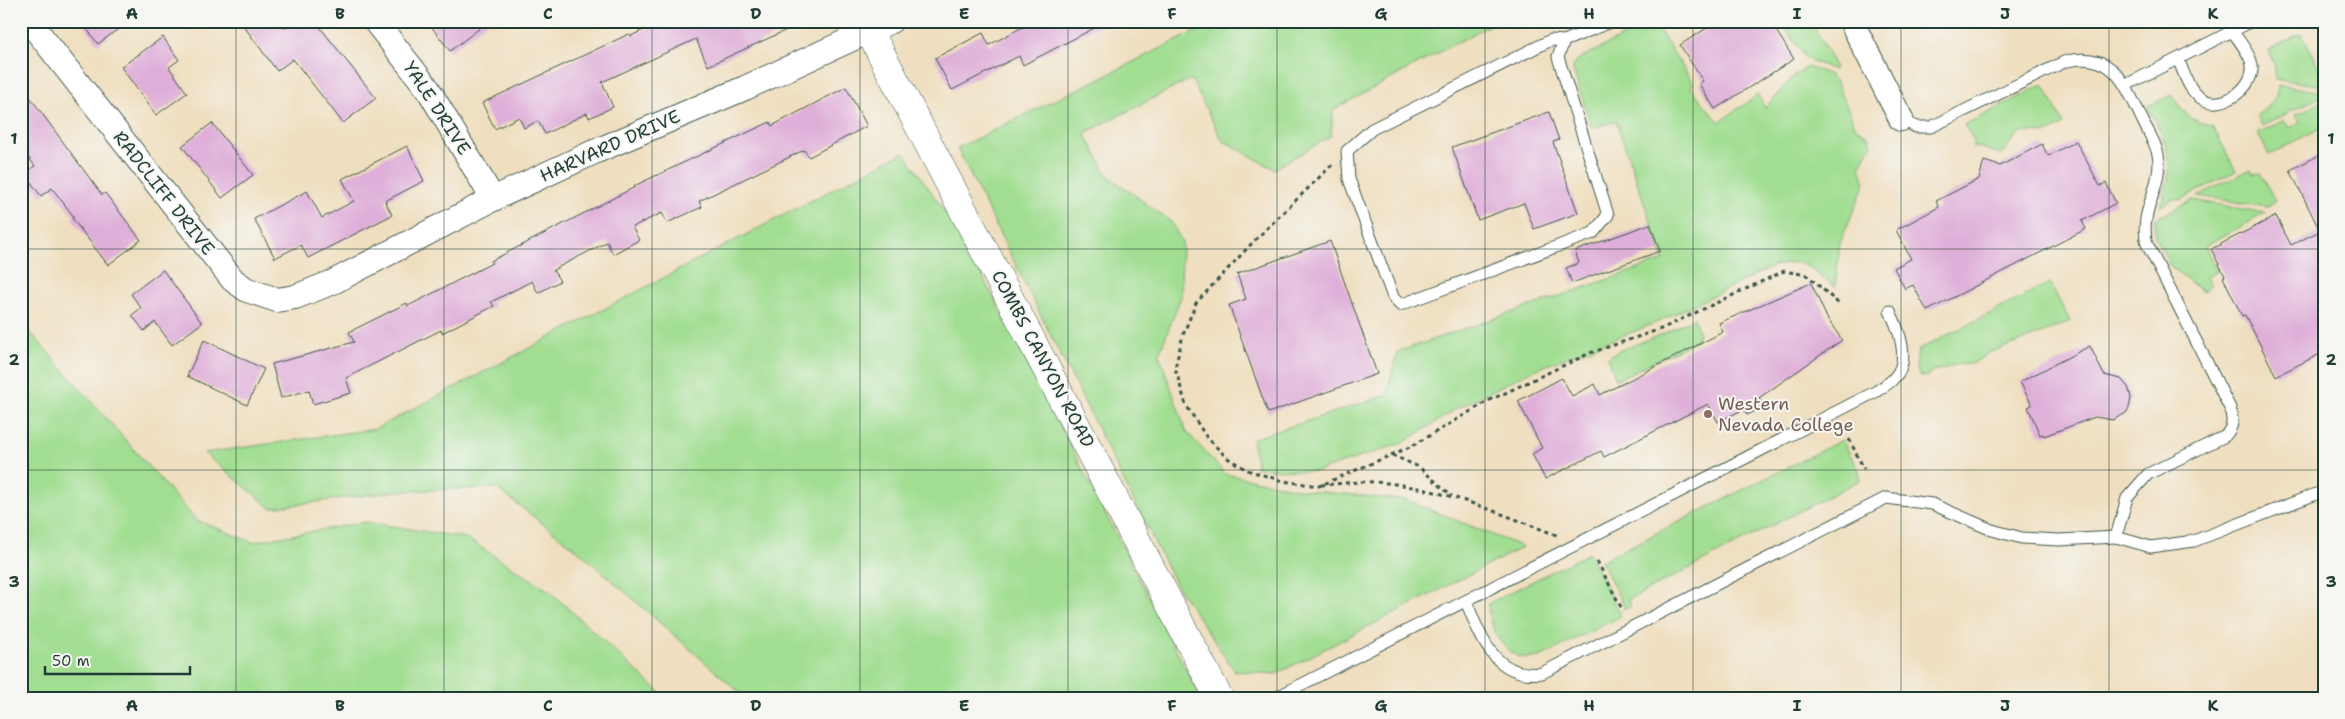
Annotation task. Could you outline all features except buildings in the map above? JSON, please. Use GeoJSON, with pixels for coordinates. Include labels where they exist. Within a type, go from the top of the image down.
{"type":"FeatureCollection","features":[{"type":"Feature","properties":{"kind":"street","name":"RADCLIFF DRIVE"},"geometry":{"type":"LineString","coordinates":[[29,21],[233,280],[247,290],[277,300],[295,297],[333,282]]}},
{"type":"Feature","properties":{"kind":"street","name":"YALE DRIVE"},"geometry":{"type":"LineString","coordinates":[[375,21],[428,89],[492,199]]}},
{"type":"Feature","properties":{"kind":"street"},"geometry":{"type":"LineString","coordinates":[[1851,21],[1901,119]]}},
{"type":"Feature","properties":{"kind":"street","name":"HARVARD DRIVE"},"geometry":{"type":"LineString","coordinates":[[333,282],[492,199],[875,25]]}},
{"type":"Feature","properties":{"kind":"street","name":"COMBS CANYON ROAD"},"geometry":{"type":"LineString","coordinates":[[875,25],[1219,698]]}},
{"type":"Feature","properties":{"kind":"lane"},"geometry":{"type":"LineString","coordinates":[[1564,41],[1558,57],[1608,215],[1594,233],[1400,305],[1393,297],[1350,179],[1347,151],[1372,129],[1551,40],[1564,41],[1613,21]]}},
{"type":"Feature","properties":{"kind":"lane"},"geometry":{"type":"LineString","coordinates":[[2126,85],[2252,21]]}},
{"type":"Feature","properties":{"kind":"lane"},"geometry":{"type":"LineString","coordinates":[[2178,59],[2191,88],[2200,98],[2209,103],[2232,97],[2246,86],[2251,76],[2252,62],[2232,31]]}},
{"type":"Feature","properties":{"kind":"lane"},"geometry":{"type":"LineString","coordinates":[[1901,119],[1916,128],[1931,127],[2066,61],[2083,57],[2096,60],[2108,66],[2118,73],[2126,85],[2155,146],[2159,161],[2158,176],[2144,220],[2147,244],[2230,408],[2233,421],[2232,428],[2225,436],[2148,474],[2127,498],[2116,537]]}},
{"type":"Feature","properties":{"kind":"lane"},"geometry":{"type":"LineString","coordinates":[[1275,698],[1877,391],[1895,378],[1902,364],[1900,332],[1890,311]]}},
{"type":"Feature","properties":{"kind":"lane"},"geometry":{"type":"LineString","coordinates":[[1466,602],[1496,658],[1514,672],[1530,675],[1542,673],[1611,639],[1886,498],[1932,504],[1992,530],[2022,538],[2059,540],[2116,537],[2151,547],[2194,541],[2324,491]]}},
{"type":"Feature","properties":{"kind":"path"},"geometry":{"type":"LineString","coordinates":[[1347,151],[1255,240],[1196,304],[1183,335],[1176,368],[1186,405],[1204,435],[1226,457],[1247,470],[1284,481],[1319,486],[1375,482],[1430,490],[1578,544]]}},
{"type":"Feature","properties":{"kind":"path"},"geometry":{"type":"LineString","coordinates":[[1319,486],[1412,446],[1505,393],[1590,353],[1661,329],[1784,271],[1807,275],[1839,304]]}},
{"type":"Feature","properties":{"kind":"path"},"geometry":{"type":"LineString","coordinates":[[1849,439],[1864,469]]}},
{"type":"Feature","properties":{"kind":"path"},"geometry":{"type":"LineString","coordinates":[[1391,454],[1419,467],[1454,498]]}},
{"type":"Feature","properties":{"kind":"path"},"geometry":{"type":"LineString","coordinates":[[1598,561],[1623,611]]}},
{"type":"Feature","properties":{"kind":"green space"},"geometry":{"type":"Polygon","coordinates":[[[1217,21],[1497,21],[1333,110],[1331,136],[1274,169],[1222,140],[1191,79],[1085,133],[1107,175],[1171,222],[1182,242],[1181,297],[1159,354],[1186,431],[1225,474],[1303,490],[1406,500],[1523,547],[1276,674],[1235,671],[1176,585],[957,148],[1217,21]]]}},
{"type":"Feature","properties":{"kind":"green space"},"geometry":{"type":"Polygon","coordinates":[[[1653,21],[1693,83],[1691,88],[1719,122],[1758,95],[1765,108],[1793,77],[1807,67],[1829,74],[1837,83],[1856,128],[1868,136],[1872,144],[1860,167],[1865,183],[1840,243],[1835,287],[1814,270],[1798,262],[1774,266],[1658,322],[1529,372],[1458,408],[1403,443],[1315,472],[1257,468],[1252,439],[1387,395],[1397,352],[1664,260],[1616,121],[1592,128],[1572,67],[1577,60],[1653,21]]]}},
{"type":"Feature","properties":{"kind":"green space"},"geometry":{"type":"Polygon","coordinates":[[[1780,21],[1811,21],[1835,66],[1834,70],[1805,58],[1780,21]]]}},
{"type":"Feature","properties":{"kind":"green space"},"geometry":{"type":"Polygon","coordinates":[[[2301,33],[2324,77],[2324,86],[2275,79],[2275,68],[2269,50],[2301,33]]]}},
{"type":"Feature","properties":{"kind":"green space"},"geometry":{"type":"Polygon","coordinates":[[[2042,85],[2064,124],[2048,133],[2022,132],[2000,154],[1979,147],[1973,148],[1973,139],[1964,125],[2042,85]]]}},
{"type":"Feature","properties":{"kind":"green space"},"geometry":{"type":"Polygon","coordinates":[[[2278,85],[2324,92],[2324,95],[2262,126],[2257,115],[2272,103],[2278,85]]]}},
{"type":"Feature","properties":{"kind":"green space"},"geometry":{"type":"Polygon","coordinates":[[[2172,95],[2189,116],[2213,127],[2236,171],[2180,200],[2174,199],[2160,206],[2168,176],[2168,154],[2161,133],[2147,106],[2172,95]]]}},
{"type":"Feature","properties":{"kind":"green space"},"geometry":{"type":"Polygon","coordinates":[[[2324,100],[2324,126],[2269,155],[2258,134],[2284,120],[2289,128],[2300,122],[2296,115],[2324,100]]]}},
{"type":"Feature","properties":{"kind":"green space"},"geometry":{"type":"Polygon","coordinates":[[[904,152],[962,237],[1201,698],[746,698],[576,549],[496,488],[397,491],[271,508],[204,453],[375,429],[904,152]]]}},
{"type":"Feature","properties":{"kind":"green space"},"geometry":{"type":"Polygon","coordinates":[[[2251,169],[2253,174],[2261,173],[2275,201],[2267,207],[2198,196],[2251,169]]]}},
{"type":"Feature","properties":{"kind":"green space"},"geometry":{"type":"Polygon","coordinates":[[[2192,200],[2266,213],[2205,246],[2217,272],[2207,277],[2211,286],[2203,292],[2170,266],[2155,237],[2155,219],[2192,200]]]}},
{"type":"Feature","properties":{"kind":"green space"},"geometry":{"type":"Polygon","coordinates":[[[2050,283],[2070,321],[1989,353],[1972,364],[1953,365],[1932,371],[1926,377],[1920,376],[1916,368],[1918,350],[2050,283]]]}},
{"type":"Feature","properties":{"kind":"green space"},"geometry":{"type":"Polygon","coordinates":[[[1694,318],[1699,334],[1695,341],[1616,380],[1608,357],[1618,351],[1663,334],[1694,318]]]}},
{"type":"Feature","properties":{"kind":"green space"},"geometry":{"type":"Polygon","coordinates":[[[21,322],[196,520],[252,542],[366,522],[466,538],[548,590],[666,698],[21,698],[21,322]]]}},
{"type":"Feature","properties":{"kind":"green space"},"geometry":{"type":"Polygon","coordinates":[[[1842,440],[1859,470],[1860,480],[1628,600],[1631,606],[1625,608],[1601,561],[1842,440]]]}},
{"type":"Feature","properties":{"kind":"green space"},"geometry":{"type":"Polygon","coordinates":[[[1589,553],[1621,616],[1540,657],[1530,658],[1513,654],[1502,644],[1494,631],[1489,617],[1489,603],[1589,553]]]}},
{"type":"Feature","properties":{"kind":"place","name":"Western Nevada College"},"geometry":{"type":"Point","coordinates":[1708,414]}}]}
